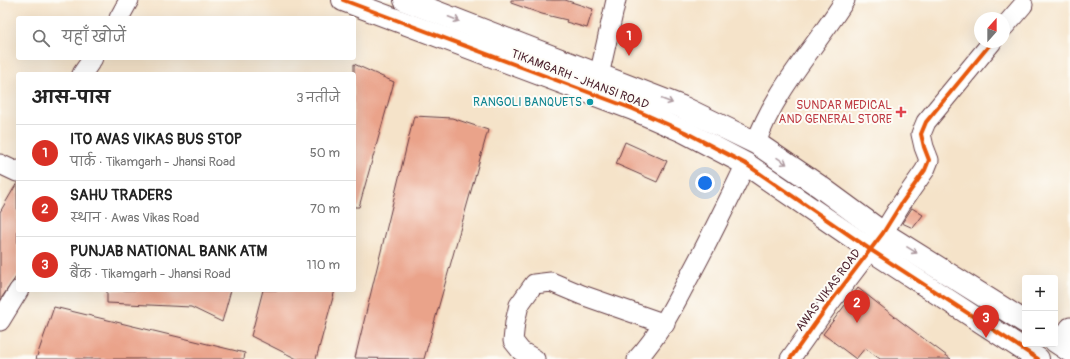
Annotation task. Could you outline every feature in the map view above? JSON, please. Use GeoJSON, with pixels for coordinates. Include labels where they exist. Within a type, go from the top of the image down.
{"type":"FeatureCollection","features":[{"type":"Feature","properties":{"kind":"street"},"geometry":{"type":"LineString","coordinates":[[120,16],[129,0]]}},
{"type":"Feature","properties":{"kind":"street","name":"TIKAMGARH - JHANSI ROAD"},"geometry":{"type":"LineString","coordinates":[[343,0],[597,85],[633,109],[685,132],[746,164],[870,250],[1038,359]]}},
{"type":"Feature","properties":{"kind":"street"},"geometry":{"type":"LineString","coordinates":[[404,0],[597,85],[682,107],[756,143],[819,186],[883,233],[1022,320]]}},
{"type":"Feature","properties":{"kind":"street"},"geometry":{"type":"LineString","coordinates":[[597,85],[616,0]]}},
{"type":"Feature","properties":{"kind":"street"},"geometry":{"type":"LineString","coordinates":[[756,143],[762,125],[774,102],[845,0]]}},
{"type":"Feature","properties":{"kind":"street"},"geometry":{"type":"LineString","coordinates":[[1010,21],[1023,5]]}},
{"type":"Feature","properties":{"kind":"street","name":"AWAS VIKAS ROAD"},"geometry":{"type":"LineString","coordinates":[[790,359],[829,304],[883,233],[924,170],[930,160],[921,134],[926,122],[987,48]]}},
{"type":"Feature","properties":{"kind":"street"},"geometry":{"type":"LineString","coordinates":[[83,72],[92,60]]}},
{"type":"Feature","properties":{"kind":"street"},"geometry":{"type":"LineString","coordinates":[[637,359],[648,348],[665,324],[705,249],[746,164]]}},
{"type":"Feature","properties":{"kind":"street"},"geometry":{"type":"LineString","coordinates":[[535,359],[521,351],[514,341],[515,322],[519,305],[534,284],[551,282],[582,295],[665,324]]}},
{"type":"Feature","properties":{"kind":"street"},"geometry":{"type":"LineString","coordinates":[[0,321],[18,292]]}},
{"type":"Feature","properties":{"kind":"building"},"geometry":{"type":"Polygon","coordinates":[[[511,0],[565,0],[593,9],[587,28],[566,22],[567,20],[542,14],[511,3],[511,0]]]}},
{"type":"Feature","properties":{"kind":"building"},"geometry":{"type":"Polygon","coordinates":[[[354,64],[394,82],[359,207],[356,207],[356,72],[354,72],[354,64]]]}},
{"type":"Feature","properties":{"kind":"building"},"geometry":{"type":"Polygon","coordinates":[[[414,116],[452,118],[488,130],[424,359],[355,358],[414,116]]]}},
{"type":"Feature","properties":{"kind":"building"},"geometry":{"type":"Polygon","coordinates":[[[625,142],[667,161],[657,182],[616,164],[625,142]]]}},
{"type":"Feature","properties":{"kind":"building"},"geometry":{"type":"Polygon","coordinates":[[[16,185],[16,277],[0,300],[0,212],[16,185]]]}},
{"type":"Feature","properties":{"kind":"building"},"geometry":{"type":"Polygon","coordinates":[[[912,208],[923,215],[913,228],[902,223],[912,208]]]}},
{"type":"Feature","properties":{"kind":"building"},"geometry":{"type":"Polygon","coordinates":[[[858,288],[951,359],[880,359],[865,348],[856,359],[823,334],[858,288]]]}},
{"type":"Feature","properties":{"kind":"building"},"geometry":{"type":"Polygon","coordinates":[[[107,292],[230,292],[222,322],[191,307],[107,303],[107,292]]]}},
{"type":"Feature","properties":{"kind":"building"},"geometry":{"type":"Polygon","coordinates":[[[262,292],[334,292],[316,359],[297,359],[251,336],[262,292]]]}},
{"type":"Feature","properties":{"kind":"building"},"geometry":{"type":"Polygon","coordinates":[[[54,307],[245,353],[244,359],[36,359],[54,307]]]}},
{"type":"Feature","properties":{"kind":"cycle path"},"geometry":{"type":"LineString","coordinates":[[343,0],[633,109],[685,132],[746,164],[871,250],[1038,359]]}},
{"type":"Feature","properties":{"kind":"cycle path"},"geometry":{"type":"LineString","coordinates":[[790,359],[829,304],[883,233],[925,170],[929,160],[921,134],[926,122],[987,48]]}},
{"type":"Feature","properties":{"kind":"place","name":"ITO AVAS VIKAS BUS STOP"},"geometry":{"type":"Point","coordinates":[629,56]}},
{"type":"Feature","properties":{"kind":"place","name":"RANGOLI BANQUETS"},"geometry":{"type":"Point","coordinates":[590,102]}},
{"type":"Feature","properties":{"kind":"place","name":"SUNDAR MEDICAL AND GENERAL STORE"},"geometry":{"type":"Point","coordinates":[901,112]}},
{"type":"Feature","properties":{"kind":"place","name":"SAHU TRADERS"},"geometry":{"type":"Point","coordinates":[857,323]}},
{"type":"Feature","properties":{"kind":"place","name":"PUNJAB NATIONAL BANK ATM"},"geometry":{"type":"Point","coordinates":[986,338]}}]}
